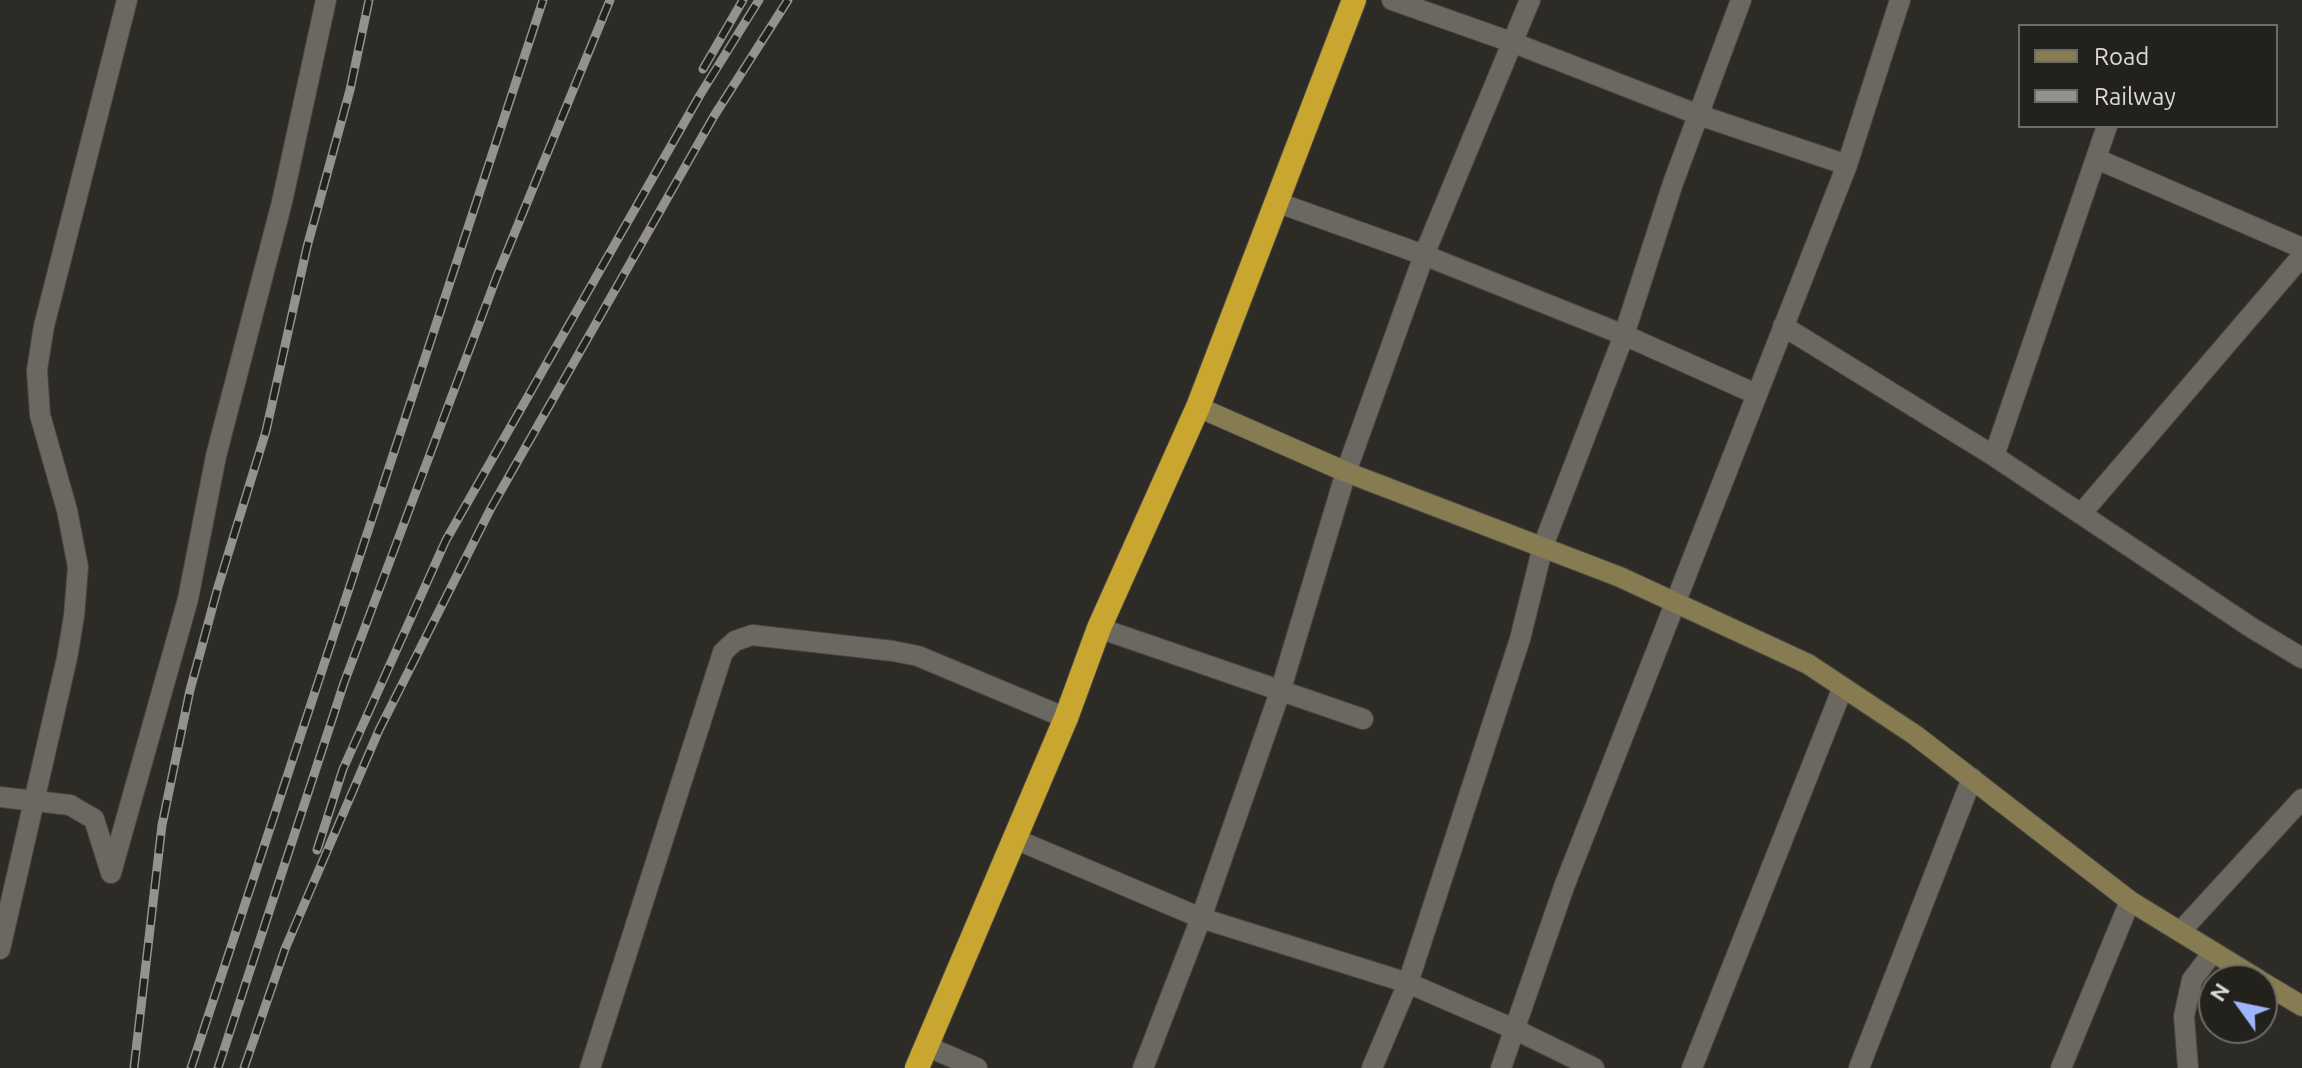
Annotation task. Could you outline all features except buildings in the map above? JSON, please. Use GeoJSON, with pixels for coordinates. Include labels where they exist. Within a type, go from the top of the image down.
{"type":"FeatureCollection","features":[{"type":"Feature","properties":{"kind":"highway"},"geometry":{"type":"LineString","coordinates":[[922,1057],[1066,718],[1099,628],[1198,407],[1354,0]]}},
{"type":"Feature","properties":{"kind":"street"},"geometry":{"type":"LineString","coordinates":[[0,949],[67,658],[78,567],[67,510],[40,415],[37,370],[44,326],[127,0]]}},
{"type":"Feature","properties":{"kind":"street"},"geometry":{"type":"LineString","coordinates":[[0,797],[70,805],[94,819],[111,873],[188,599],[216,456],[282,202],[326,0]]}},
{"type":"Feature","properties":{"kind":"street"},"geometry":{"type":"LineString","coordinates":[[1392,0],[1514,43],[1699,115],[1847,165]]}},
{"type":"Feature","properties":{"kind":"street"},"geometry":{"type":"LineString","coordinates":[[1143,1068],[1201,918],[1280,692],[1346,472],[1424,255],[1530,0]]}},
{"type":"Feature","properties":{"kind":"street"},"geometry":{"type":"LineString","coordinates":[[1372,1068],[1408,983],[1520,639],[1543,546],[1624,335],[1673,183],[1741,0]]}},
{"type":"Feature","properties":{"kind":"street"},"geometry":{"type":"LineString","coordinates":[[1501,1068],[1565,884],[1847,165],[1900,0]]}},
{"type":"Feature","properties":{"kind":"street"},"geometry":{"type":"LineString","coordinates":[[1994,456],[2106,128]]}},
{"type":"Feature","properties":{"kind":"street"},"geometry":{"type":"LineString","coordinates":[[2097,159],[2302,248]]}},
{"type":"Feature","properties":{"kind":"street"},"geometry":{"type":"LineString","coordinates":[[1276,202],[1424,255],[1624,335],[1756,394]]}},
{"type":"Feature","properties":{"kind":"street"},"geometry":{"type":"LineString","coordinates":[[2081,514],[2302,256]]}},
{"type":"Feature","properties":{"kind":"street"},"geometry":{"type":"LineString","coordinates":[[1783,326],[1994,456],[2302,658]]}},
{"type":"Feature","properties":{"kind":"street"},"geometry":{"type":"LineString","coordinates":[[1198,407],[1346,472],[1543,546],[1676,601],[1808,664],[1915,735],[2130,901],[2232,964]]}},
{"type":"Feature","properties":{"kind":"street"},"geometry":{"type":"LineString","coordinates":[[1099,628],[1363,719]]}},
{"type":"Feature","properties":{"kind":"street"},"geometry":{"type":"LineString","coordinates":[[590,1068],[723,652],[735,641],[752,635],[918,656],[1066,718]]}},
{"type":"Feature","properties":{"kind":"street"},"geometry":{"type":"LineString","coordinates":[[1692,1068],[1843,687]]}},
{"type":"Feature","properties":{"kind":"street"},"geometry":{"type":"LineString","coordinates":[[1859,1068],[1972,778]]}},
{"type":"Feature","properties":{"kind":"street"},"geometry":{"type":"LineString","coordinates":[[2181,931],[2302,799]]}},
{"type":"Feature","properties":{"kind":"street"},"geometry":{"type":"LineString","coordinates":[[1015,839],[1201,918],[1408,983],[1594,1068]]}},
{"type":"Feature","properties":{"kind":"street"},"geometry":{"type":"LineString","coordinates":[[2061,1068],[2130,901]]}},
{"type":"Feature","properties":{"kind":"street"},"geometry":{"type":"LineString","coordinates":[[2188,1068],[2184,1016],[2192,980],[2213,952]]}},
{"type":"Feature","properties":{"kind":"street"},"geometry":{"type":"LineString","coordinates":[[2278,992],[2302,1006]]}},
{"type":"Feature","properties":{"kind":"street"},"geometry":{"type":"LineString","coordinates":[[922,1057],[977,1068]]}},
{"type":"Feature","properties":{"kind":"railway"},"geometry":{"type":"LineString","coordinates":[[134,1068],[162,825],[190,690],[266,431],[307,247],[350,90],[369,0]]}},
{"type":"Feature","properties":{"kind":"railway"},"geometry":{"type":"LineString","coordinates":[[191,1068],[543,0]]}},
{"type":"Feature","properties":{"kind":"railway"},"geometry":{"type":"LineString","coordinates":[[218,1068],[344,683],[497,276],[610,0]]}},
{"type":"Feature","properties":{"kind":"railway"},"geometry":{"type":"LineString","coordinates":[[703,69],[743,0]]}},
{"type":"Feature","properties":{"kind":"railway"},"geometry":{"type":"LineString","coordinates":[[317,850],[343,769],[446,540],[700,95],[759,0]]}},
{"type":"Feature","properties":{"kind":"railway"},"geometry":{"type":"LineString","coordinates":[[244,1068],[285,949],[379,730],[491,508],[714,116],[788,0]]}}]}
